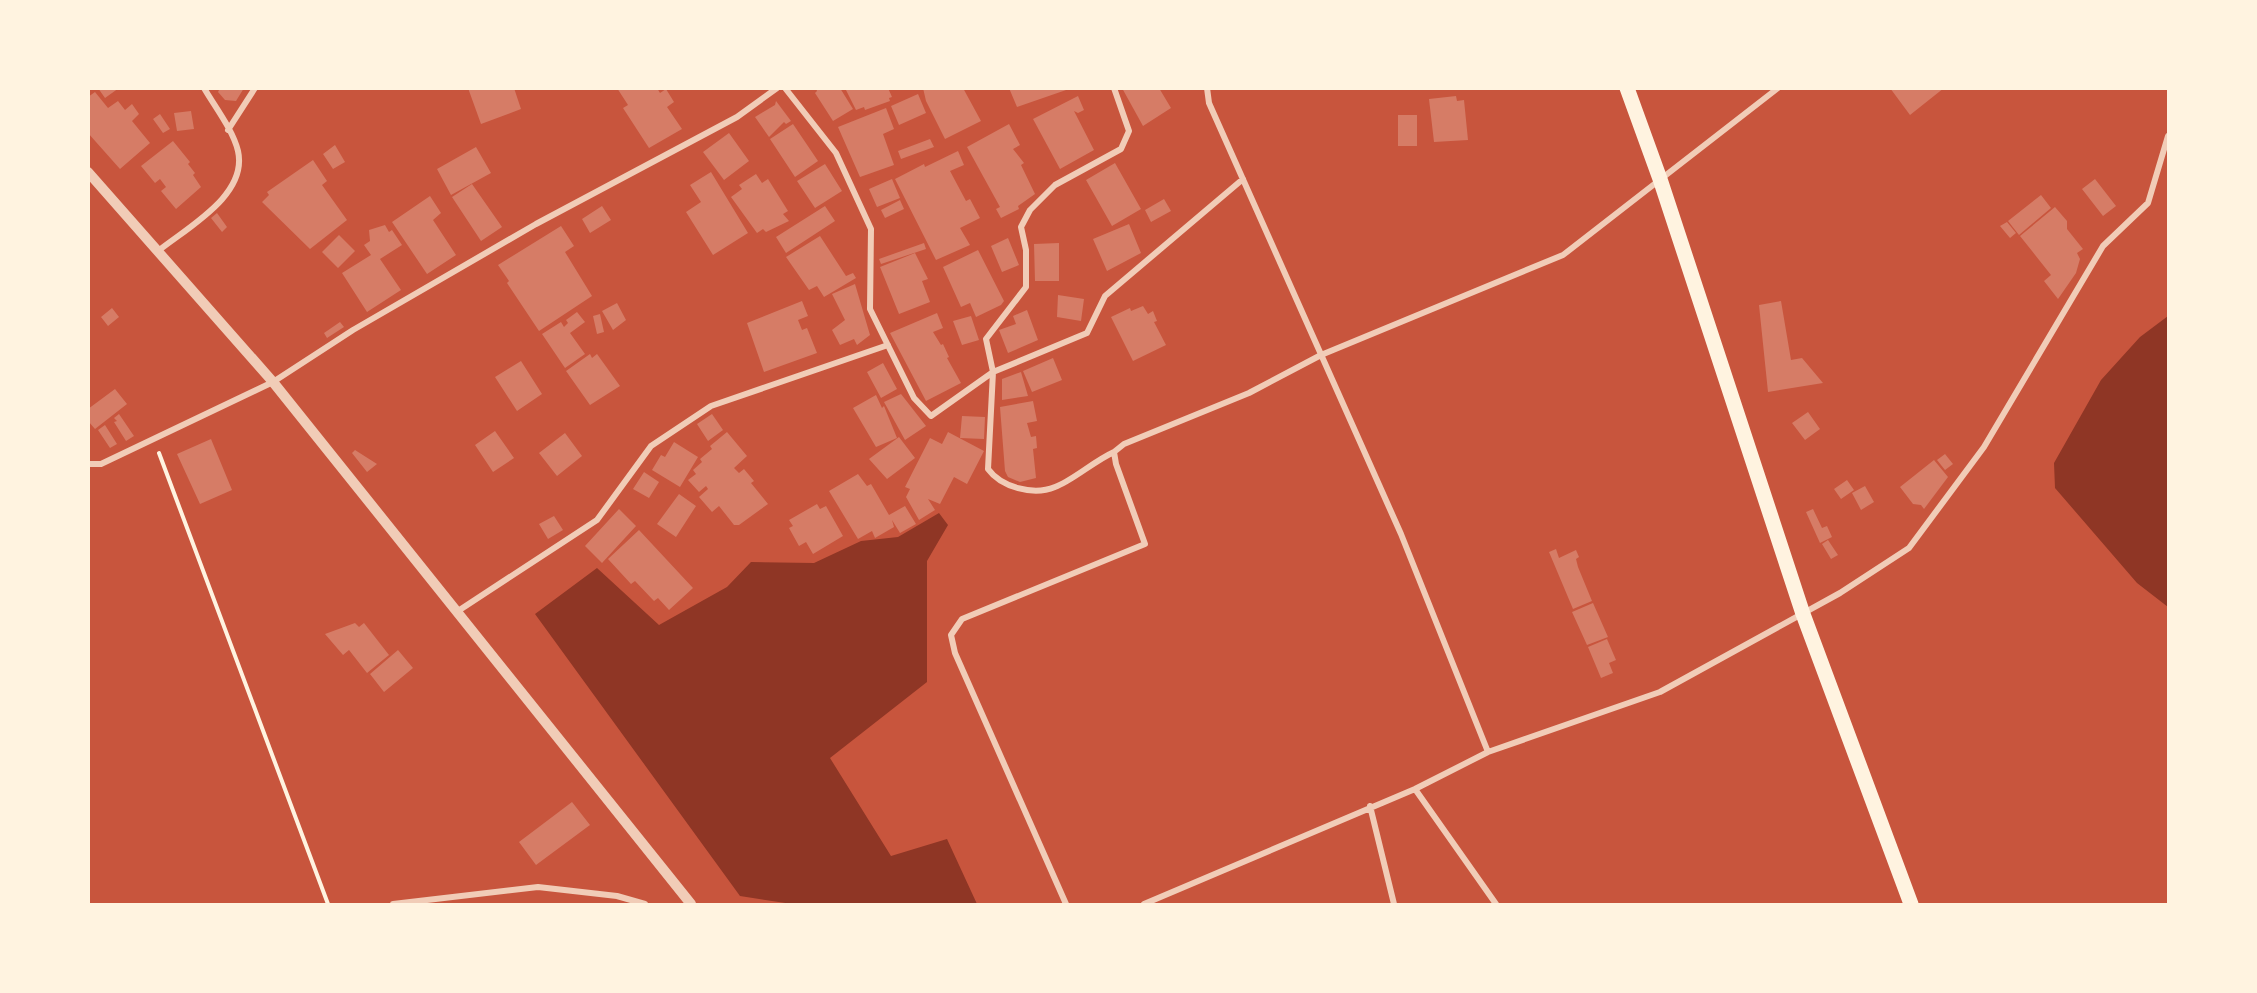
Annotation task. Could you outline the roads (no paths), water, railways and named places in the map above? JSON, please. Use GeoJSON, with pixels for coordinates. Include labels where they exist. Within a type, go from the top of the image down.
{"type":"FeatureCollection","features":[{"type":"Feature","properties":{"kind":"main road"},"geometry":{"type":"LineString","coordinates":[[1627,88],[1660,179],[1803,614],[1911,904]]}},
{"type":"Feature","properties":{"kind":"street"},"geometry":{"type":"LineString","coordinates":[[158,251],[218,203],[232,187],[240,168],[237,148],[204,88]]}},
{"type":"Feature","properties":{"kind":"street"},"geometry":{"type":"LineString","coordinates":[[228,130],[255,88]]}},
{"type":"Feature","properties":{"kind":"street"},"geometry":{"type":"LineString","coordinates":[[88,464],[101,464],[273,382],[363,324],[536,224],[737,117],[777,88]]}},
{"type":"Feature","properties":{"kind":"street"},"geometry":{"type":"LineString","coordinates":[[785,88],[836,153],[871,229],[870,309],[914,398],[931,416],[993,372],[1087,333],[1105,296],[1243,179]]}},
{"type":"Feature","properties":{"kind":"street"},"geometry":{"type":"LineString","coordinates":[[1114,88],[1129,131],[1121,149],[1055,185],[1030,210],[1021,227],[1026,249],[1026,287],[986,339],[993,372],[988,469],[996,480],[1026,490],[1054,488],[1124,444],[1249,393],[1321,355],[1563,255],[1778,88]]}},
{"type":"Feature","properties":{"kind":"street"},"geometry":{"type":"LineString","coordinates":[[1207,88],[1209,103],[1401,534],[1488,752]]}},
{"type":"Feature","properties":{"kind":"street"},"geometry":{"type":"LineString","coordinates":[[1144,904],[1415,789],[1488,752],[1660,692],[1803,614],[1909,548],[1984,447],[2103,246],[2148,203],[2169,135]]}},
{"type":"Feature","properties":{"kind":"street"},"geometry":{"type":"LineString","coordinates":[[88,172],[273,382],[691,904]]}},
{"type":"Feature","properties":{"kind":"street"},"geometry":{"type":"LineString","coordinates":[[458,611],[597,520],[651,446],[711,406],[888,345]]}},
{"type":"Feature","properties":{"kind":"street"},"geometry":{"type":"LineString","coordinates":[[1066,904],[955,652],[951,635],[962,619],[1145,544],[1116,464],[1114,452]]}},
{"type":"Feature","properties":{"kind":"street"},"geometry":{"type":"LineString","coordinates":[[1415,789],[1496,904]]}},
{"type":"Feature","properties":{"kind":"street"},"geometry":{"type":"LineString","coordinates":[[1370,807],[1394,904]]}},
{"type":"Feature","properties":{"kind":"street"},"geometry":{"type":"LineString","coordinates":[[393,904],[538,887],[617,896],[645,904]]}}]}
